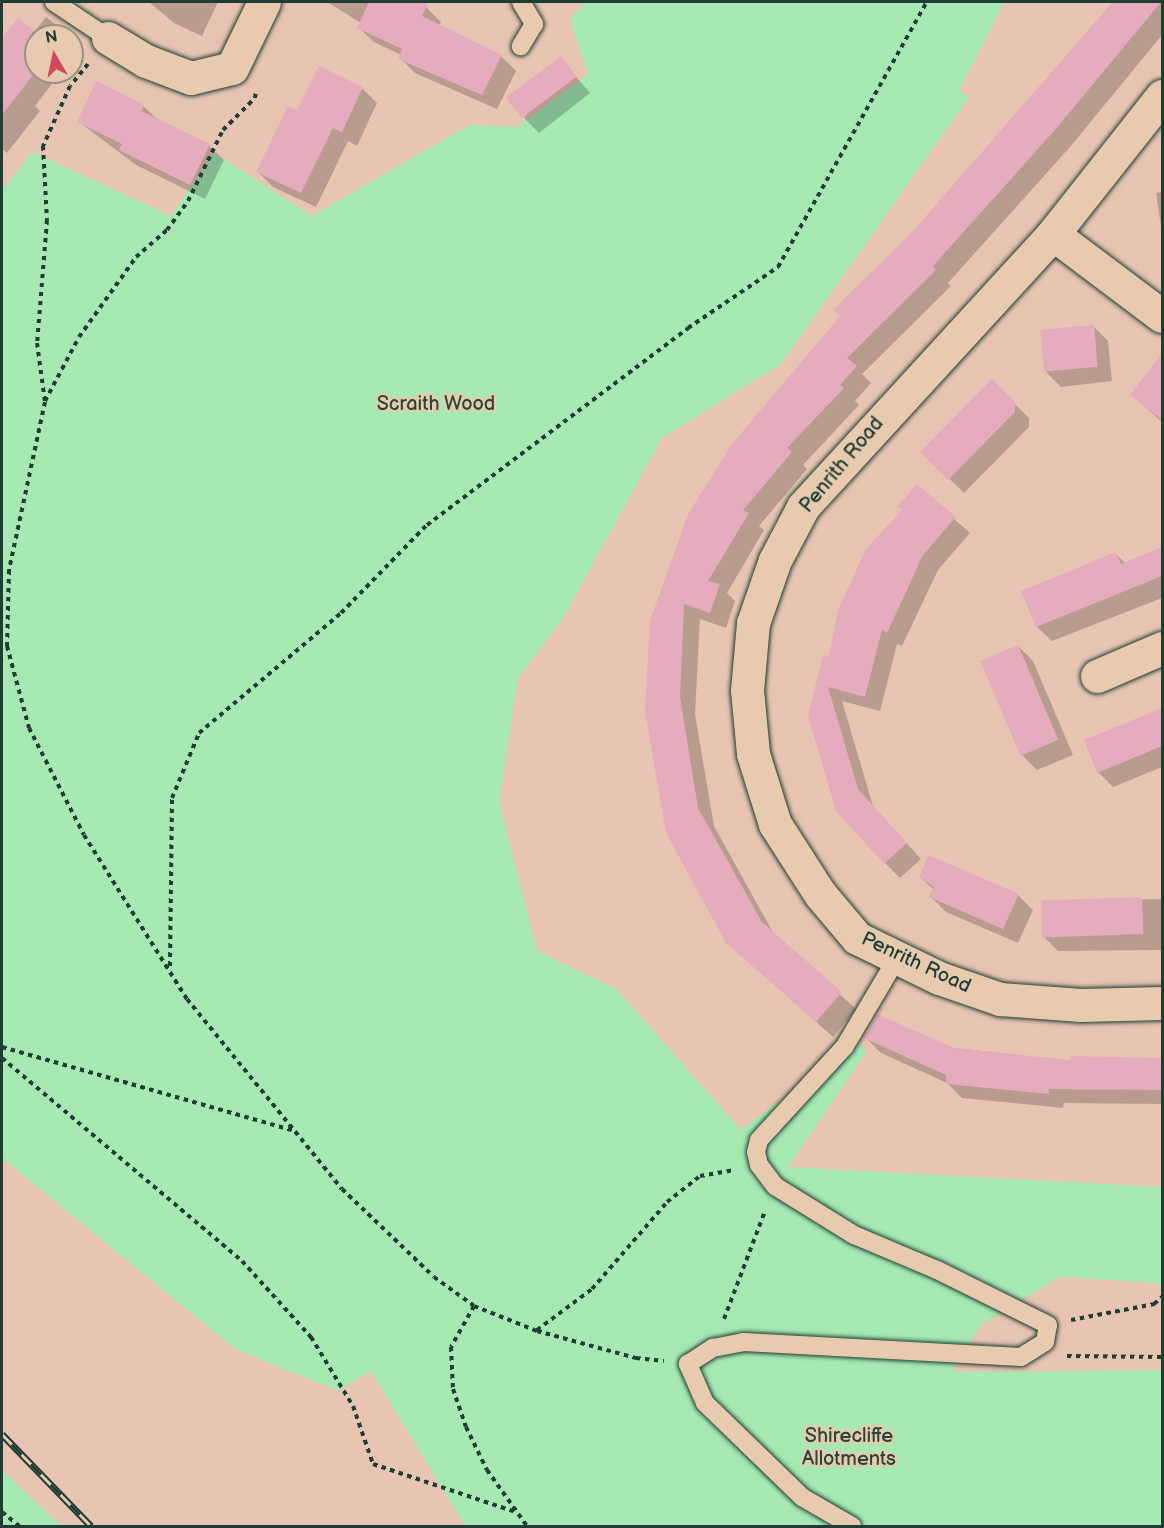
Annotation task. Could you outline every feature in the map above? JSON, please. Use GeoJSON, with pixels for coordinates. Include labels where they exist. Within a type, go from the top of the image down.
{"type":"FeatureCollection","features":[{"type":"Feature","properties":{"kind":"street"},"geometry":{"type":"LineString","coordinates":[[108,38],[146,61],[191,78],[232,68],[264,2]]}},
{"type":"Feature","properties":{"kind":"street","name":"Penrith Road"},"geometry":{"type":"LineString","coordinates":[[1162,96],[1053,234],[803,507],[775,560],[753,623],[747,690],[753,754],[775,824],[820,894],[857,938],[939,978],[1000,999],[1082,1005],[1162,1003]]}},
{"type":"Feature","properties":{"kind":"street"},"geometry":{"type":"LineString","coordinates":[[1053,234],[1162,316]]}},
{"type":"Feature","properties":{"kind":"street"},"geometry":{"type":"LineString","coordinates":[[1097,676],[1162,648]]}},
{"type":"Feature","properties":{"kind":"lane"},"geometry":{"type":"LineString","coordinates":[[54,2],[108,38]]}},
{"type":"Feature","properties":{"kind":"lane"},"geometry":{"type":"LineString","coordinates":[[521,2],[534,24],[521,46]]}},
{"type":"Feature","properties":{"kind":"lane"},"geometry":{"type":"LineString","coordinates":[[852,1527],[802,1497],[705,1403],[688,1364],[713,1348],[744,1342],[1021,1357],[1045,1342],[1048,1325],[937,1270],[854,1235],[775,1186],[759,1165],[756,1152],[759,1140],[845,1046],[897,958]]}},
{"type":"Feature","properties":{"kind":"path"},"geometry":{"type":"LineString","coordinates":[[170,966],[172,798],[199,733],[341,612],[427,525],[688,328],[778,267],[927,2]]}},
{"type":"Feature","properties":{"kind":"path"},"geometry":{"type":"LineString","coordinates":[[45,402],[36,344],[47,220],[44,146],[70,86],[108,38]]}},
{"type":"Feature","properties":{"kind":"path"},"geometry":{"type":"LineString","coordinates":[[232,68],[258,80],[255,98],[223,130],[188,201],[166,230],[136,257],[79,337],[45,402],[9,570],[7,646],[29,728],[84,835],[170,966],[187,999],[293,1130],[359,1205],[434,1277],[474,1306],[537,1331],[636,1358],[688,1364]]}},
{"type":"Feature","properties":{"kind":"path"},"geometry":{"type":"LineString","coordinates":[[2,1047],[293,1130]]}},
{"type":"Feature","properties":{"kind":"path"},"geometry":{"type":"LineString","coordinates":[[2,1058],[242,1261],[311,1337],[353,1406],[373,1464],[516,1512]]}},
{"type":"Feature","properties":{"kind":"path"},"geometry":{"type":"LineString","coordinates":[[537,1331],[592,1289],[667,1202],[700,1176],[759,1165]]}},
{"type":"Feature","properties":{"kind":"path"},"geometry":{"type":"LineString","coordinates":[[713,1348],[775,1186]]}},
{"type":"Feature","properties":{"kind":"path"},"geometry":{"type":"LineString","coordinates":[[1048,1325],[1154,1304],[1162,1297]]}},
{"type":"Feature","properties":{"kind":"path"},"geometry":{"type":"LineString","coordinates":[[474,1306],[451,1347],[453,1389],[466,1427],[482,1459],[527,1527]]}},
{"type":"Feature","properties":{"kind":"path"},"geometry":{"type":"LineString","coordinates":[[1021,1357],[1162,1357]]}},
{"type":"Feature","properties":{"kind":"path"},"geometry":{"type":"LineString","coordinates":[[2,1512],[19,1527]]}},
{"type":"Feature","properties":{"kind":"green space"},"geometry":{"type":"Polygon","coordinates":[[[586,2],[1004,2],[959,91],[969,97],[781,364],[662,438],[562,620],[518,678],[499,801],[537,951],[616,989],[741,1130],[857,1042],[867,1051],[788,1167],[1162,1187],[1162,1292],[1158,1283],[1059,1277],[981,1325],[952,1372],[1162,1370],[1162,1526],[465,1526],[371,1371],[338,1391],[235,1349],[2,1158],[2,191],[32,152],[171,216],[214,153],[312,216],[469,125],[518,127],[588,74],[570,19],[586,2]]]}},
{"type":"Feature","properties":{"kind":"green space"},"geometry":{"type":"Polygon","coordinates":[[[2,1470],[61,1526],[2,1526],[2,1470]]]}},
{"type":"Feature","properties":{"kind":"building"},"geometry":{"type":"Polygon","coordinates":[[[369,2],[429,2],[422,16],[502,55],[482,95],[398,59],[402,49],[357,28],[369,2]]]}},
{"type":"Feature","properties":{"kind":"building"},"geometry":{"type":"Polygon","coordinates":[[[1113,2],[1161,2],[1054,131],[933,266],[936,270],[847,358],[857,366],[840,385],[844,388],[787,448],[792,452],[743,510],[749,513],[708,581],[720,584],[710,613],[684,604],[680,697],[698,808],[762,922],[842,992],[816,1022],[726,943],[666,833],[645,711],[650,621],[688,514],[732,444],[840,316],[833,310],[912,232],[1113,2]]]}},
{"type":"Feature","properties":{"kind":"building"},"geometry":{"type":"Polygon","coordinates":[[[18,18],[26,24],[24,84],[26,84],[2,115],[2,38],[18,18]]]}},
{"type":"Feature","properties":{"kind":"building"},"geometry":{"type":"Polygon","coordinates":[[[561,56],[577,77],[522,118],[506,98],[561,56]]]}},
{"type":"Feature","properties":{"kind":"building"},"geometry":{"type":"Polygon","coordinates":[[[319,66],[363,87],[342,132],[333,128],[301,193],[256,172],[288,106],[297,110],[319,66]]]}},
{"type":"Feature","properties":{"kind":"building"},"geometry":{"type":"Polygon","coordinates":[[[96,81],[144,105],[141,111],[210,144],[190,185],[119,150],[122,144],[77,122],[96,81]]]}},
{"type":"Feature","properties":{"kind":"building"},"geometry":{"type":"Polygon","coordinates":[[[1094,325],[1098,367],[1044,372],[1040,330],[1094,325]]]}},
{"type":"Feature","properties":{"kind":"building"},"geometry":{"type":"Polygon","coordinates":[[[1162,353],[1162,420],[1130,395],[1162,353]]]}},
{"type":"Feature","properties":{"kind":"building"},"geometry":{"type":"Polygon","coordinates":[[[992,379],[1015,402],[1015,412],[948,480],[920,452],[992,379]]]}},
{"type":"Feature","properties":{"kind":"building"},"geometry":{"type":"Polygon","coordinates":[[[917,484],[956,517],[923,555],[887,633],[882,630],[865,697],[828,687],[858,789],[907,843],[884,864],[836,811],[808,716],[823,655],[829,656],[838,610],[866,549],[902,510],[897,507],[917,484]]]}},
{"type":"Feature","properties":{"kind":"building"},"geometry":{"type":"Polygon","coordinates":[[[1162,547],[1162,576],[1036,627],[1021,591],[1116,552],[1121,564],[1162,547]]]}},
{"type":"Feature","properties":{"kind":"building"},"geometry":{"type":"Polygon","coordinates":[[[1018,645],[1058,740],[1021,756],[980,661],[1018,645]]]}},
{"type":"Feature","properties":{"kind":"building"},"geometry":{"type":"Polygon","coordinates":[[[1162,708],[1162,746],[1097,773],[1084,740],[1162,708]]]}},
{"type":"Feature","properties":{"kind":"building"},"geometry":{"type":"Polygon","coordinates":[[[928,855],[1019,894],[1003,929],[929,897],[934,887],[919,877],[928,855]]]}},
{"type":"Feature","properties":{"kind":"building"},"geometry":{"type":"Polygon","coordinates":[[[1142,897],[1143,934],[1042,938],[1041,901],[1142,897]]]}},
{"type":"Feature","properties":{"kind":"building"},"geometry":{"type":"Polygon","coordinates":[[[877,1014],[954,1048],[1070,1060],[1070,1056],[1162,1058],[1162,1090],[1049,1089],[1049,1094],[946,1084],[946,1075],[864,1038],[877,1014]]]}},
{"type":"Feature","properties":{"kind":"railway"},"geometry":{"type":"LineString","coordinates":[[2,1434],[91,1526]]}},
{"type":"Feature","properties":{"kind":"park label","name":"Scraith Wood"},"geometry":{"type":"Point","coordinates":[436,404]}},
{"type":"Feature","properties":{"kind":"park label","name":"Shirecliffe Allotments"},"geometry":{"type":"Point","coordinates":[849,1448]}}]}
